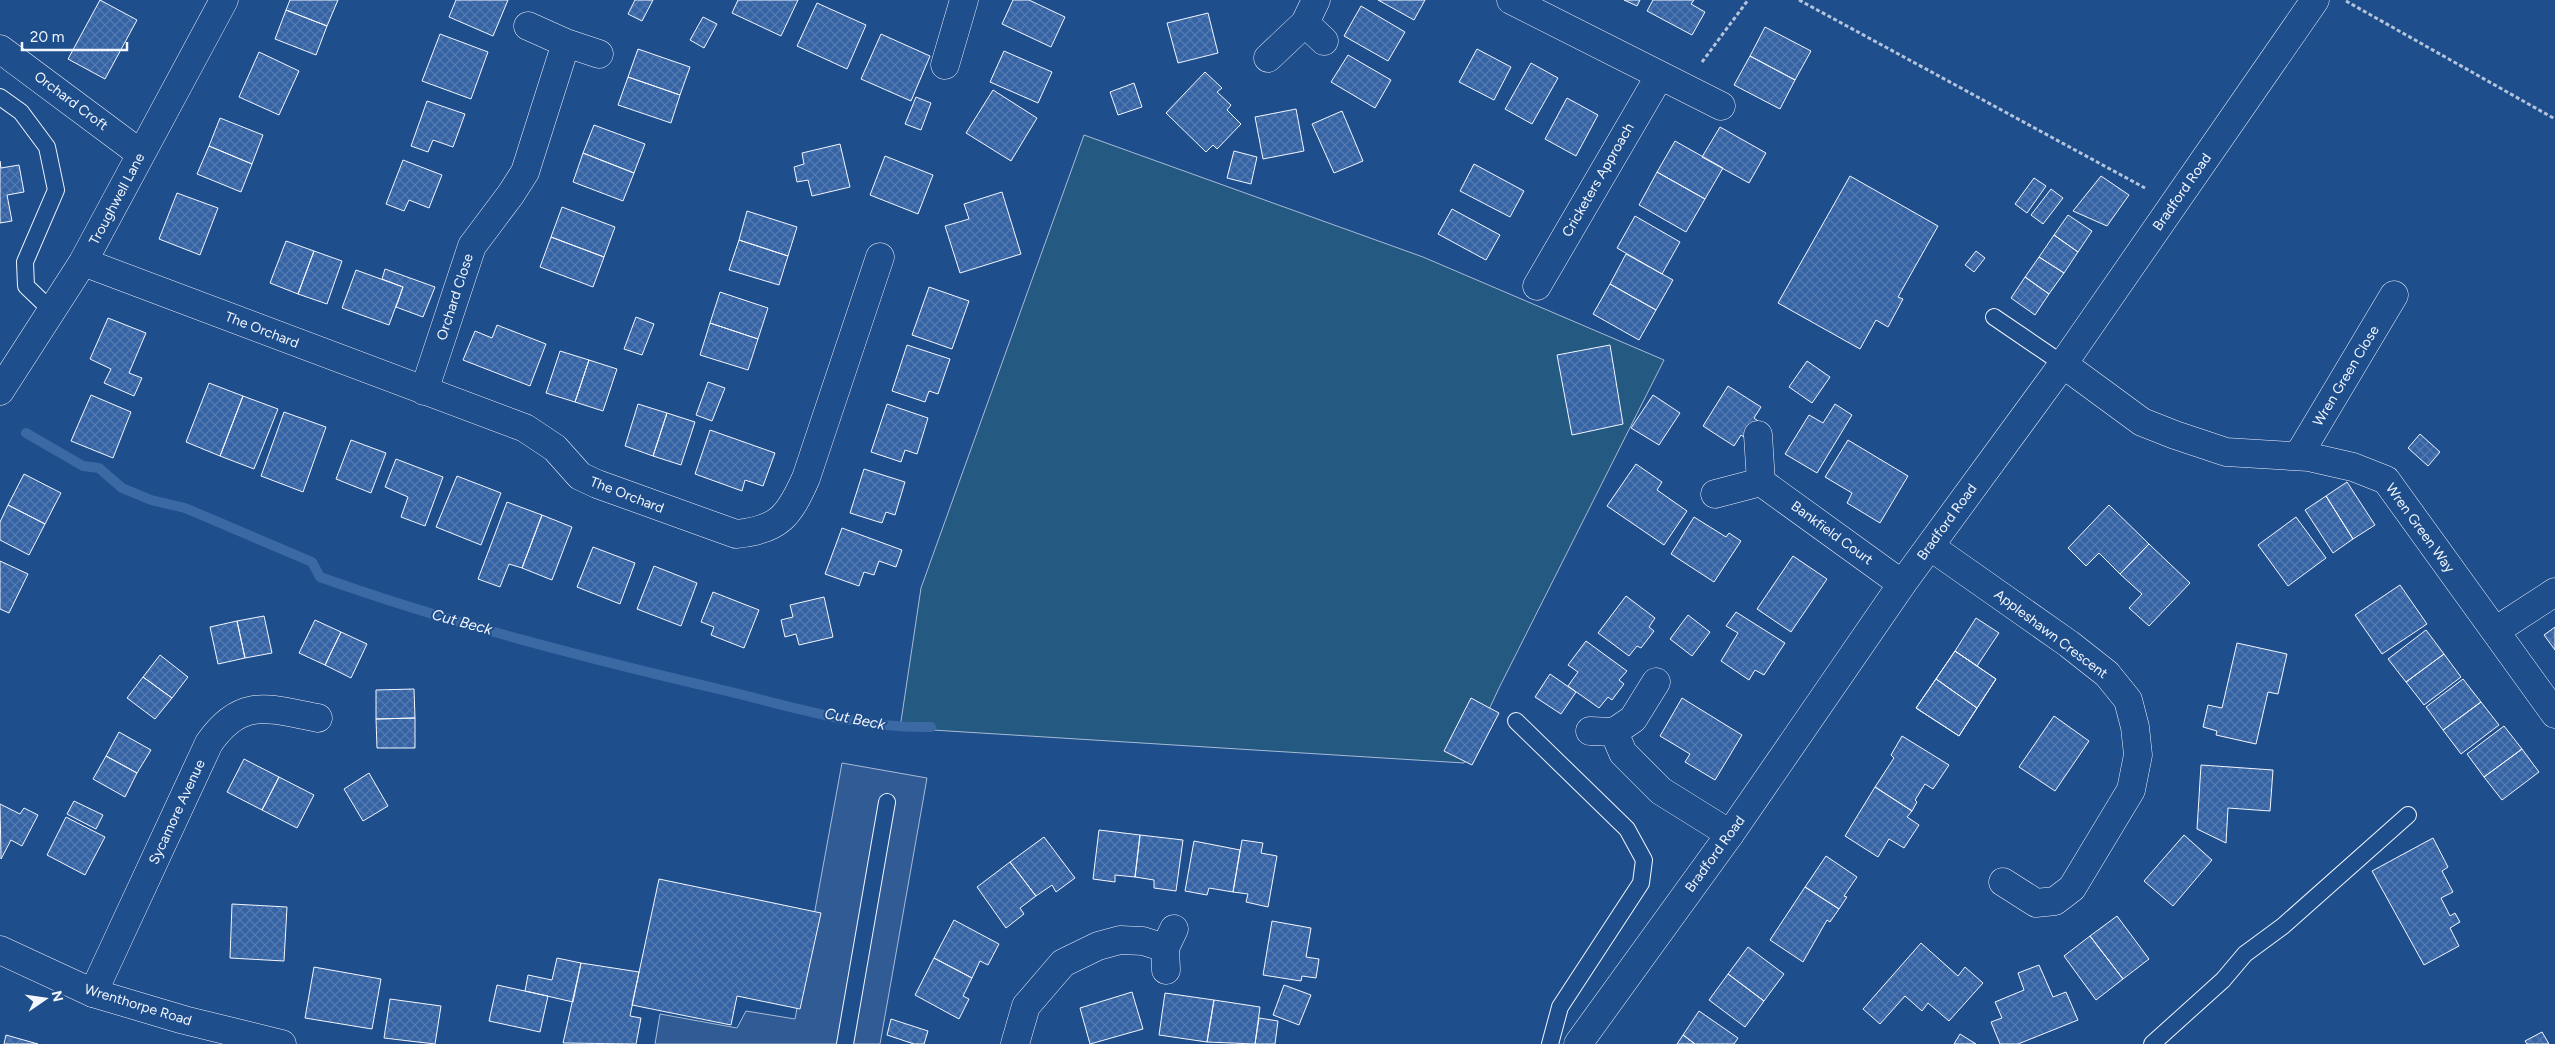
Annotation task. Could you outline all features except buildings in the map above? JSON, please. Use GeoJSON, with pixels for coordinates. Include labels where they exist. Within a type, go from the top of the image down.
{"type":"FeatureCollection","features":[{"type":"Feature","properties":{"kind":"street","name":"Troughwell Lane"},"geometry":{"type":"LineString","coordinates":[[0,391],[84,262],[224,0]]}},
{"type":"Feature","properties":{"kind":"street"},"geometry":{"type":"LineString","coordinates":[[1511,0],[1721,106]]}},
{"type":"Feature","properties":{"kind":"street","name":"Bradford Road"},"geometry":{"type":"LineString","coordinates":[[1578,1044],[1730,834],[1902,584],[2064,364],[2316,0]]}},
{"type":"Feature","properties":{"kind":"street"},"geometry":{"type":"LineString","coordinates":[[945,65],[958,2]]}},
{"type":"Feature","properties":{"kind":"street"},"geometry":{"type":"LineString","coordinates":[[1268,58],[1315,21]]}},
{"type":"Feature","properties":{"kind":"street"},"geometry":{"type":"LineString","coordinates":[[528,26],[566,44],[599,54]]}},
{"type":"Feature","properties":{"kind":"street","name":"Orchard Close"},"geometry":{"type":"LineString","coordinates":[[424,391],[472,246],[525,172],[566,44]]}},
{"type":"Feature","properties":{"kind":"street","name":"Orchard Croft"},"geometry":{"type":"LineString","coordinates":[[0,49],[141,154]]}},
{"type":"Feature","properties":{"kind":"street","name":"Cricketers Approach"},"geometry":{"type":"LineString","coordinates":[[1537,286],[1672,81]]}},
{"type":"Feature","properties":{"kind":"street","name":"The Orchard"},"geometry":{"type":"LineString","coordinates":[[84,262],[524,428],[556,448],[580,476],[715,528],[736,534],[757,532],[788,513],[806,478],[880,256]]}},
{"type":"Feature","properties":{"kind":"street","name":"Wren Green Close"},"geometry":{"type":"LineString","coordinates":[[2298,456],[2394,295]]}},
{"type":"Feature","properties":{"kind":"street","name":"Wren Green Way"},"geometry":{"type":"LineString","coordinates":[[2064,364],[2142,422],[2167,432],[2226,452],[2298,456],[2353,467],[2386,480],[2555,714]]}},
{"type":"Feature","properties":{"kind":"street"},"geometry":{"type":"LineString","coordinates":[[1715,494],[1762,482],[1758,435]]}},
{"type":"Feature","properties":{"kind":"street","name":"Bankfield Court"},"geometry":{"type":"LineString","coordinates":[[1762,482],[1902,584]]}},
{"type":"Feature","properties":{"kind":"street","name":"Appleshawn Crescent"},"geometry":{"type":"LineString","coordinates":[[1930,547],[2069,644],[2107,674],[2128,700],[2135,727],[2138,755],[2131,790],[2072,888],[2056,901],[2036,903],[2003,882]]}},
{"type":"Feature","properties":{"kind":"street"},"geometry":{"type":"LineString","coordinates":[[2495,631],[2555,592]]}},
{"type":"Feature","properties":{"kind":"street"},"geometry":{"type":"LineString","coordinates":[[1656,682],[1633,719],[1602,731],[1661,791],[1730,834]]}},
{"type":"Feature","properties":{"kind":"street","name":"Sycamore Avenue"},"geometry":{"type":"LineString","coordinates":[[93,993],[209,743],[221,725],[240,712],[266,708],[318,718]]}},
{"type":"Feature","properties":{"kind":"street"},"geometry":{"type":"LineString","coordinates":[[1015,1044],[1026,1006],[1063,964],[1098,946],[1120,940],[1143,941],[1168,949]]}},
{"type":"Feature","properties":{"kind":"street","name":"Wrenthorpe Road"},"geometry":{"type":"LineString","coordinates":[[0,950],[93,993],[184,1020],[282,1044]]}},
{"type":"Feature","properties":{"kind":"lane"},"geometry":{"type":"LineString","coordinates":[[0,97],[21,112],[47,147],[56,190],[25,262],[26,286],[52,311]]}},
{"type":"Feature","properties":{"kind":"lane"},"geometry":{"type":"LineString","coordinates":[[1994,317],[2064,364]]}},
{"type":"Feature","properties":{"kind":"lane"},"geometry":{"type":"LineString","coordinates":[[1516,721],[1627,830],[1644,860],[1641,883],[1560,1007],[1550,1044]]}},
{"type":"Feature","properties":{"kind":"lane"},"geometry":{"type":"LineString","coordinates":[[845,1044],[887,802]]}},
{"type":"Feature","properties":{"kind":"lane"},"geometry":{"type":"LineString","coordinates":[[2152,1044],[2223,980],[2245,954],[2283,926],[2408,815]]}},
{"type":"Feature","properties":{"kind":"path"},"geometry":{"type":"LineString","coordinates":[[1672,81],[1748,0]]}},
{"type":"Feature","properties":{"kind":"path"},"geometry":{"type":"LineString","coordinates":[[1799,0],[2174,204]]}},
{"type":"Feature","properties":{"kind":"path"},"geometry":{"type":"LineString","coordinates":[[2344,0],[2555,119]]}},
{"type":"Feature","properties":{"kind":"shaded area"},"geometry":{"type":"Polygon","coordinates":[[[1084,135],[1423,257],[1664,360],[1499,688],[1464,763],[900,728],[921,588],[1084,135]]]}},
{"type":"Feature","properties":{"kind":"shaded area"},"geometry":{"type":"Polygon","coordinates":[[[842,763],[927,778],[880,1044],[655,1044],[660,1014],[737,1028],[746,1011],[795,1019],[842,763]]]}},
{"type":"Feature","properties":{"kind":"waterway","name":"Cut Beck"},"geometry":{"type":"LineString","coordinates":[[26,433],[83,466],[99,468],[122,488],[151,500],[185,508],[312,562],[320,577],[370,594],[522,640],[802,710],[854,721],[905,727],[931,727]]}}]}
